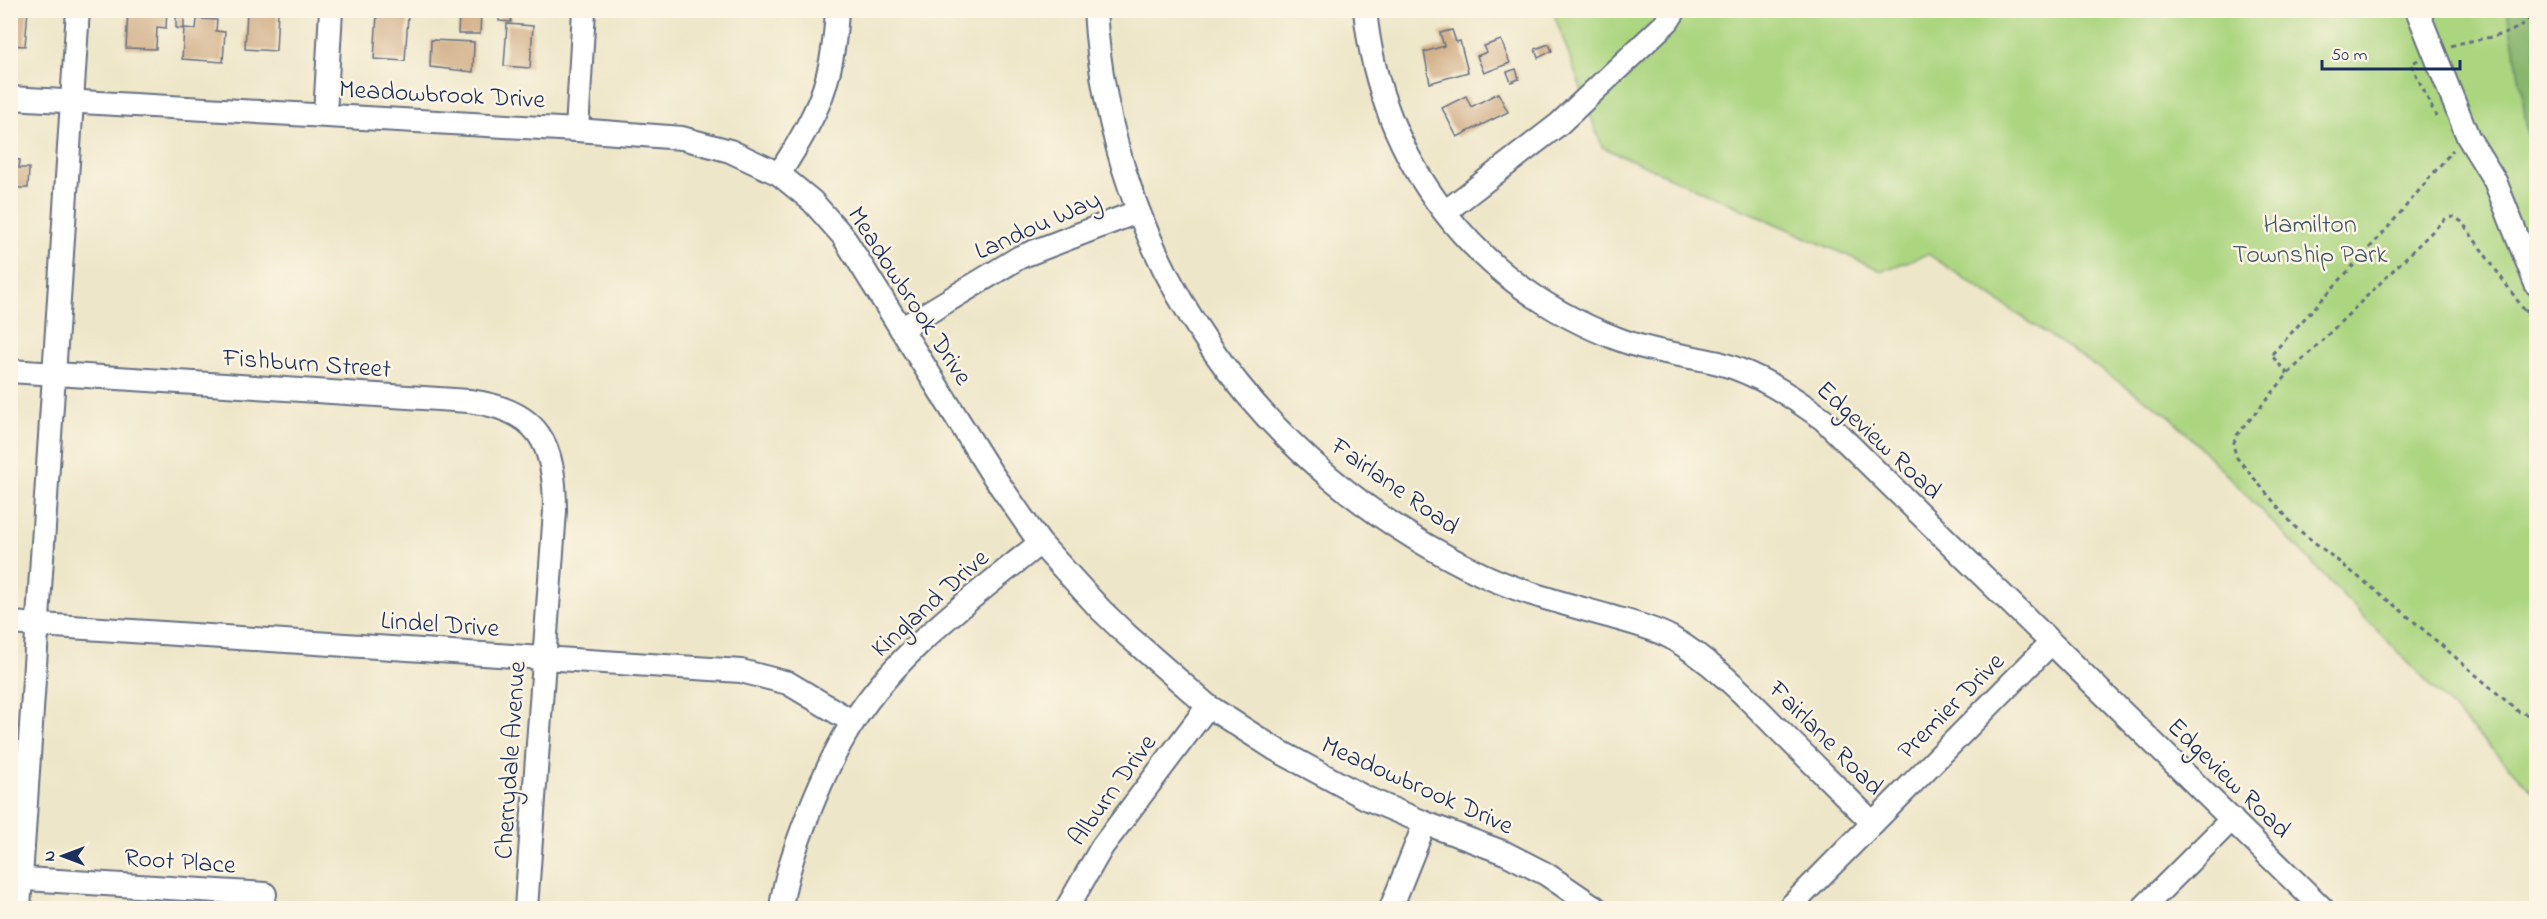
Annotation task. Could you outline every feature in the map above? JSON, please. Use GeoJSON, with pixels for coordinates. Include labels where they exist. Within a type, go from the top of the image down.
{"type":"FeatureCollection","features":[{"type":"Feature","properties":{"kind":"street"},"geometry":{"type":"LineString","coordinates":[[19,909],[16,878],[38,624],[56,374],[78,10]]}},
{"type":"Feature","properties":{"kind":"street"},"geometry":{"type":"LineString","coordinates":[[325,115],[331,10]]}},
{"type":"Feature","properties":{"kind":"street"},"geometry":{"type":"LineString","coordinates":[[577,130],[584,10]]}},
{"type":"Feature","properties":{"kind":"street"},"geometry":{"type":"LineString","coordinates":[[779,174],[817,112],[828,82],[836,40],[837,10]]}},
{"type":"Feature","properties":{"kind":"street","name":"Fairlane Road"},"geometry":{"type":"LineString","coordinates":[[1095,10],[1105,94],[1116,142],[1137,212],[1156,255],[1186,311],[1213,352],[1266,418],[1337,485],[1397,527],[1484,575],[1526,592],[1647,627],[1682,645],[1734,685],[1873,823]]}},
{"type":"Feature","properties":{"kind":"street","name":"Edgeview Road"},"geometry":{"type":"LineString","coordinates":[[1365,10],[1374,68],[1390,120],[1420,177],[1445,212],[1461,233],[1499,271],[1543,304],[1576,322],[1639,347],[1720,364],[1754,375],[1789,394],[1823,419],[2322,909]]}},
{"type":"Feature","properties":{"kind":"street"},"geometry":{"type":"LineString","coordinates":[[1445,212],[1559,124],[1668,21],[1675,10]]}},
{"type":"Feature","properties":{"kind":"street"},"geometry":{"type":"LineString","coordinates":[[2417,10],[2468,137],[2495,181],[2536,284]]}},
{"type":"Feature","properties":{"kind":"street","name":"Meadowbrook Drive"},"geometry":{"type":"LineString","coordinates":[[10,98],[577,130],[690,140],[730,151],[779,174],[813,201],[843,236],[990,471],[1040,543],[1101,610],[1208,706],[1326,778],[1425,823],[1505,853],[1546,874],[1596,909]]}},
{"type":"Feature","properties":{"kind":"street","name":"Landou Way"},"geometry":{"type":"LineString","coordinates":[[901,329],[1020,257],[1046,245],[1137,212]]}},
{"type":"Feature","properties":{"kind":"street","name":"Fishburn Street"},"geometry":{"type":"LineString","coordinates":[[10,371],[492,404],[526,421],[542,438]]}},
{"type":"Feature","properties":{"kind":"street","name":"Cherrydale Avenue"},"geometry":{"type":"LineString","coordinates":[[526,909],[555,479],[542,438]]}},
{"type":"Feature","properties":{"kind":"street","name":"Kingland Drive"},"geometry":{"type":"LineString","coordinates":[[781,909],[803,828],[819,787],[853,722],[885,680],[927,636],[1040,543]]}},
{"type":"Feature","properties":{"kind":"street","name":"Lindel Drive"},"geometry":{"type":"LineString","coordinates":[[10,623],[741,670],[788,682],[853,722]]}},
{"type":"Feature","properties":{"kind":"street","name":"Premier Drive"},"geometry":{"type":"LineString","coordinates":[[1789,909],[2051,643]]}},
{"type":"Feature","properties":{"kind":"street","name":"Alburn Drive"},"geometry":{"type":"LineString","coordinates":[[1067,909],[1102,847],[1208,706]]}},
{"type":"Feature","properties":{"kind":"street"},"geometry":{"type":"LineString","coordinates":[[2143,909],[2232,819]]}},
{"type":"Feature","properties":{"kind":"street"},"geometry":{"type":"LineString","coordinates":[[1391,909],[1425,823]]}},
{"type":"Feature","properties":{"kind":"street","name":"Root Place"},"geometry":{"type":"LineString","coordinates":[[16,878],[265,894]]}},
{"type":"Feature","properties":{"kind":"path"},"geometry":{"type":"LineString","coordinates":[[2288,375],[2271,355],[2385,231],[2452,151],[2468,137]]}},
{"type":"Feature","properties":{"kind":"path"},"geometry":{"type":"LineString","coordinates":[[2536,334],[2534,324],[2462,222],[2454,217],[2446,218],[2288,375],[2237,435],[2233,445],[2238,458],[2295,526],[2404,613],[2519,712],[2529,716],[2536,712]]}},
{"type":"Feature","properties":{"kind":"path"},"geometry":{"type":"LineString","coordinates":[[2525,312],[2536,301]]}},
{"type":"Feature","properties":{"kind":"green space","name":"Hamilton Township Park"},"geometry":{"type":"Polygon","coordinates":[[[1553,11],[2507,11],[2522,92],[2536,205],[2536,795],[2171,417],[1928,254],[1882,271],[1602,147],[1553,11]]]}},
{"type":"Feature","properties":{"kind":"green space"},"geometry":{"type":"Polygon","coordinates":[[[2507,11],[2536,11],[2536,205],[2522,92],[2507,11]]]}},
{"type":"Feature","properties":{"kind":"building"},"geometry":{"type":"Polygon","coordinates":[[[10,10],[28,10],[25,46],[10,45],[10,10]]]}},
{"type":"Feature","properties":{"kind":"building"},"geometry":{"type":"Polygon","coordinates":[[[128,10],[167,10],[166,28],[157,27],[156,49],[126,48],[128,10]]]}},
{"type":"Feature","properties":{"kind":"building"},"geometry":{"type":"Polygon","coordinates":[[[247,10],[278,10],[276,51],[245,49],[247,10]]]}},
{"type":"Feature","properties":{"kind":"building"},"geometry":{"type":"Polygon","coordinates":[[[500,10],[512,11],[511,22],[499,21],[500,10]]]}},
{"type":"Feature","properties":{"kind":"building"},"geometry":{"type":"Polygon","coordinates":[[[459,13],[481,14],[480,34],[458,34],[459,13]]]}},
{"type":"Feature","properties":{"kind":"building"},"geometry":{"type":"Polygon","coordinates":[[[377,14],[408,16],[405,61],[374,59],[377,14]]]}},
{"type":"Feature","properties":{"kind":"building"},"geometry":{"type":"Polygon","coordinates":[[[176,17],[184,17],[184,29],[176,28],[176,17]]]}},
{"type":"Feature","properties":{"kind":"building"},"geometry":{"type":"Polygon","coordinates":[[[197,19],[217,20],[216,31],[225,32],[223,62],[182,59],[184,28],[196,29],[197,19]]]}},
{"type":"Feature","properties":{"kind":"building"},"geometry":{"type":"Polygon","coordinates":[[[507,24],[533,26],[530,68],[504,66],[507,24]]]}},
{"type":"Feature","properties":{"kind":"building"},"geometry":{"type":"Polygon","coordinates":[[[1452,30],[1456,42],[1460,41],[1468,72],[1430,83],[1424,52],[1444,46],[1440,33],[1452,30]]]}},
{"type":"Feature","properties":{"kind":"building"},"geometry":{"type":"Polygon","coordinates":[[[431,40],[474,42],[473,72],[430,67],[431,40]]]}},
{"type":"Feature","properties":{"kind":"building"},"geometry":{"type":"Polygon","coordinates":[[[1501,40],[1510,63],[1484,73],[1477,56],[1487,52],[1484,46],[1501,40]]]}},
{"type":"Feature","properties":{"kind":"building"},"geometry":{"type":"Polygon","coordinates":[[[1549,44],[1552,51],[1538,58],[1535,49],[1549,44]]]}},
{"type":"Feature","properties":{"kind":"building"},"geometry":{"type":"Polygon","coordinates":[[[1516,69],[1519,79],[1511,82],[1507,72],[1516,69]]]}},
{"type":"Feature","properties":{"kind":"building"},"geometry":{"type":"Polygon","coordinates":[[[1498,93],[1508,112],[1457,137],[1442,108],[1466,96],[1471,107],[1498,93]]]}},
{"type":"Feature","properties":{"kind":"building"},"geometry":{"type":"Polygon","coordinates":[[[10,159],[20,160],[19,168],[29,168],[28,188],[16,188],[15,201],[10,201],[10,159]]]}}]}
